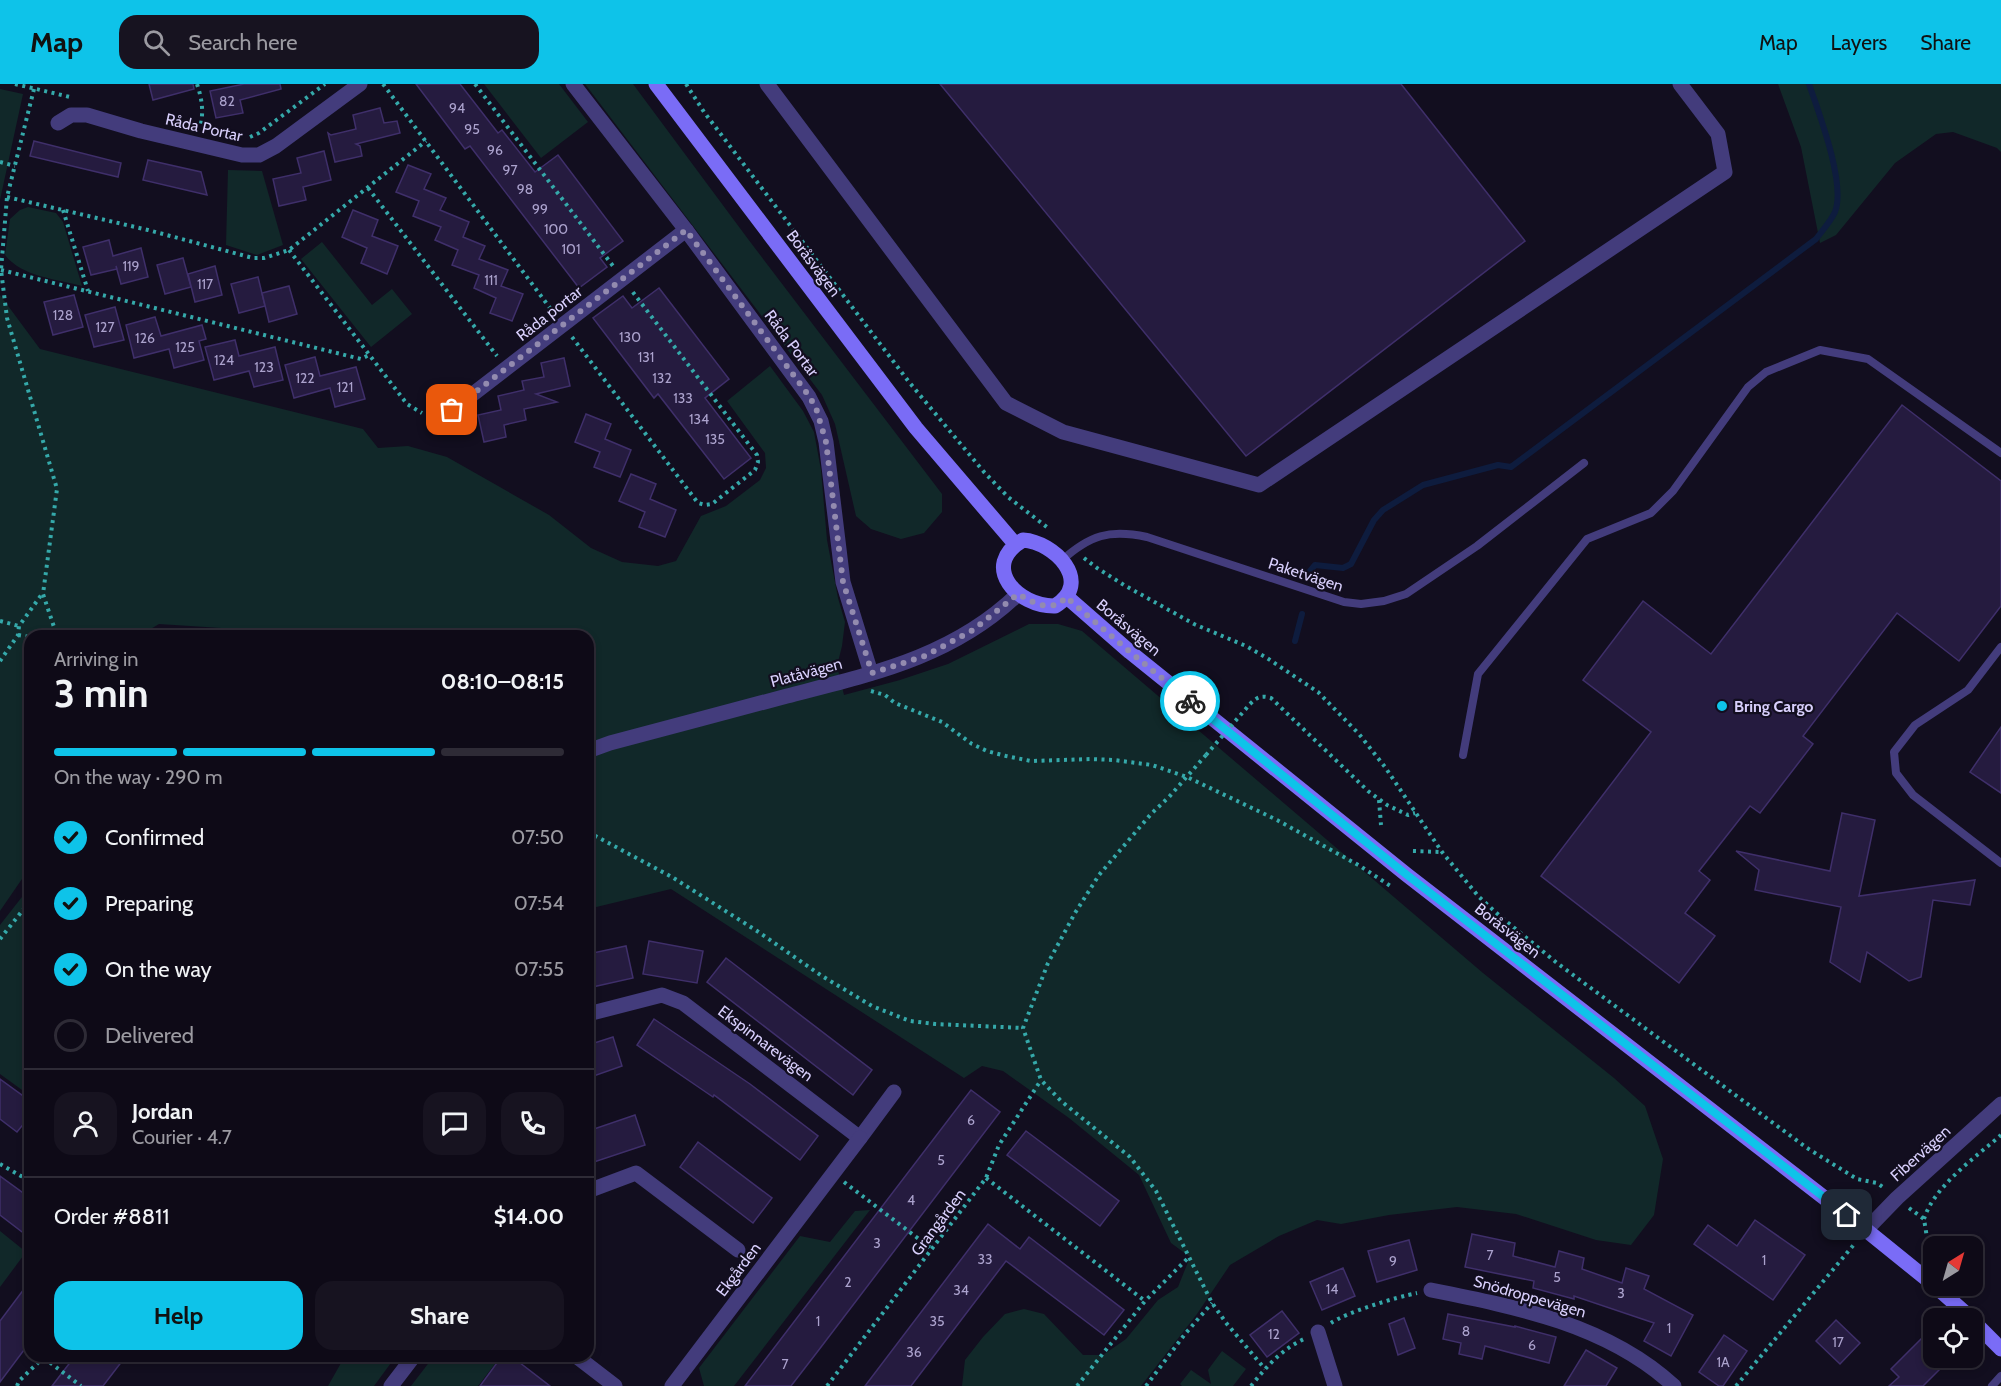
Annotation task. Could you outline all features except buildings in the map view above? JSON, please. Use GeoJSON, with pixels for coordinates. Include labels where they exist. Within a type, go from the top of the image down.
{"type":"FeatureCollection","features":[{"type":"Feature","properties":{"kind":"street","name":"Råda Portar"},"geometry":{"type":"LineString","coordinates":[[58,123],[71,114],[87,116],[242,155],[259,154],[276,146],[360,84]]}},
{"type":"Feature","properties":{"kind":"street","name":"Råda Portar"},"geometry":{"type":"LineString","coordinates":[[573,84],[686,230],[816,408],[826,442],[843,582],[872,673]]}},
{"type":"Feature","properties":{"kind":"street","name":"Boråsvägen"},"geometry":{"type":"LineString","coordinates":[[656,84],[916,428],[1015,544]]}},
{"type":"Feature","properties":{"kind":"street"},"geometry":{"type":"LineString","coordinates":[[767,84],[1006,403],[1063,432],[1259,485],[1725,172],[1718,134],[1680,84]]}},
{"type":"Feature","properties":{"kind":"street","name":"Råda portar"},"geometry":{"type":"LineString","coordinates":[[434,424],[686,230]]}},
{"type":"Feature","properties":{"kind":"street"},"geometry":{"type":"LineString","coordinates":[[1023,540],[1034,541],[1045,546],[1061,561],[1068,568],[1072,578],[1072,587],[1066,597],[1055,606],[1046,606],[1018,594],[1003,574],[1002,563],[1005,556],[1015,544],[1023,540]]}},
{"type":"Feature","properties":{"kind":"street","name":"Platåvägen"},"geometry":{"type":"LineString","coordinates":[[594,749],[852,679],[925,656],[973,630],[1018,594]]}},
{"type":"Feature","properties":{"kind":"street","name":"Boråsvägen"},"geometry":{"type":"LineString","coordinates":[[1066,597],[1130,652],[1407,875],[1923,1276]]}},
{"type":"Feature","properties":{"kind":"street","name":"Ekspinnarevägen"},"geometry":{"type":"LineString","coordinates":[[594,1012],[662,995],[683,1003],[860,1138]]}},
{"type":"Feature","properties":{"kind":"street"},"geometry":{"type":"LineString","coordinates":[[860,1138],[894,1092]]}},
{"type":"Feature","properties":{"kind":"street","name":"Fibervägen"},"geometry":{"type":"LineString","coordinates":[[1866,1230],[1897,1198],[2001,1104]]}},
{"type":"Feature","properties":{"kind":"street","name":"Ekgården"},"geometry":{"type":"LineString","coordinates":[[672,1386],[860,1138]]}},
{"type":"Feature","properties":{"kind":"street"},"geometry":{"type":"LineString","coordinates":[[594,1189],[636,1173],[738,1250]]}},
{"type":"Feature","properties":{"kind":"street","name":"Snödroppevägen"},"geometry":{"type":"LineString","coordinates":[[1431,1290],[1525,1311],[1586,1330],[1645,1363],[1674,1386]]}},
{"type":"Feature","properties":{"kind":"street","name":"Boråsvägen"},"geometry":{"type":"LineString","coordinates":[[1946,1296],[1960,1308]]}},
{"type":"Feature","properties":{"kind":"street","name":"Boråsvägen"},"geometry":{"type":"LineString","coordinates":[[1983,1330],[2001,1349]]}},
{"type":"Feature","properties":{"kind":"street"},"geometry":{"type":"LineString","coordinates":[[1318,1332],[1335,1386]]}},
{"type":"Feature","properties":{"kind":"street"},"geometry":{"type":"LineString","coordinates":[[392,1386],[410,1362]]}},
{"type":"Feature","properties":{"kind":"street"},"geometry":{"type":"LineString","coordinates":[[584,1362],[615,1386]]}},
{"type":"Feature","properties":{"kind":"lane"},"geometry":{"type":"LineString","coordinates":[[1463,755],[1478,674],[1587,539],[1651,513],[1673,491],[1748,387],[1766,372],[1820,350],[1868,359],[2001,453]]}},
{"type":"Feature","properties":{"kind":"lane","name":"Paketvägen"},"geometry":{"type":"LineString","coordinates":[[1061,561],[1074,550],[1096,538],[1108,534],[1129,534],[1147,537],[1344,602],[1361,604],[1384,601],[1406,594],[1477,546],[1584,463]]}},
{"type":"Feature","properties":{"kind":"lane"},"geometry":{"type":"LineString","coordinates":[[2001,647],[1968,690],[1915,725],[1894,752],[1896,773],[1913,795],[2001,863]]}},
{"type":"Feature","properties":{"kind":"lane"},"geometry":{"type":"LineString","coordinates":[[1992,1386],[2001,1376]]}},
{"type":"Feature","properties":{"kind":"path"},"geometry":{"type":"LineString","coordinates":[[15,84],[77,99]]}},
{"type":"Feature","properties":{"kind":"path"},"geometry":{"type":"LineString","coordinates":[[43,91],[44,84]]}},
{"type":"Feature","properties":{"kind":"path"},"geometry":{"type":"LineString","coordinates":[[197,84],[203,105],[200,128],[211,130]]}},
{"type":"Feature","properties":{"kind":"path"},"geometry":{"type":"LineString","coordinates":[[244,138],[260,133],[325,84]]}},
{"type":"Feature","properties":{"kind":"path"},"geometry":{"type":"LineString","coordinates":[[686,84],[704,112],[909,382],[984,472],[1008,497],[1096,568],[1194,624],[1246,646],[1295,675],[1318,692],[1359,734],[1385,767],[1442,852],[1479,897],[1551,958],[1807,1148],[1857,1179],[1877,1183],[1924,1219]]}},
{"type":"Feature","properties":{"kind":"path"},"geometry":{"type":"LineString","coordinates":[[33,89],[8,197],[1,270],[7,318],[57,489],[43,594],[55,630]]}},
{"type":"Feature","properties":{"kind":"path"},"geometry":{"type":"LineString","coordinates":[[8,197],[253,258],[264,258],[289,250],[426,141]]}},
{"type":"Feature","properties":{"kind":"path"},"geometry":{"type":"LineString","coordinates":[[0,162],[15,166]]}},
{"type":"Feature","properties":{"kind":"path"},"geometry":{"type":"LineString","coordinates":[[368,188],[507,368]]}},
{"type":"Feature","properties":{"kind":"path"},"geometry":{"type":"LineString","coordinates":[[63,210],[88,292]]}},
{"type":"Feature","properties":{"kind":"path"},"geometry":{"type":"LineString","coordinates":[[289,250],[407,404],[428,416],[434,424]]}},
{"type":"Feature","properties":{"kind":"path"},"geometry":{"type":"LineString","coordinates":[[1,270],[361,359],[369,355]]}},
{"type":"Feature","properties":{"kind":"path"},"geometry":{"type":"LineString","coordinates":[[0,661],[18,635],[19,626],[43,594]]}},
{"type":"Feature","properties":{"kind":"path"},"geometry":{"type":"LineString","coordinates":[[0,621],[19,626]]}},
{"type":"Feature","properties":{"kind":"path"},"geometry":{"type":"LineString","coordinates":[[18,635],[24,636]]}},
{"type":"Feature","properties":{"kind":"path"},"geometry":{"type":"LineString","coordinates":[[852,679],[854,686],[885,695],[895,703],[942,722],[972,744],[987,751],[1031,761],[1091,759],[1152,765],[1187,777],[1252,807],[1360,866],[1366,864]]}},
{"type":"Feature","properties":{"kind":"path"},"geometry":{"type":"LineString","coordinates":[[1265,1369],[1212,1303],[1156,1191],[1130,1157],[1061,1101],[1041,1080],[1023,1028],[1048,963],[1099,875],[1258,697],[1271,698],[1345,770],[1379,799],[1408,815],[1415,813]]}},
{"type":"Feature","properties":{"kind":"path"},"geometry":{"type":"LineString","coordinates":[[1379,799],[1381,825]]}},
{"type":"Feature","properties":{"kind":"path"},"geometry":{"type":"LineString","coordinates":[[594,835],[672,877],[872,1006],[910,1021],[1023,1028]]}},
{"type":"Feature","properties":{"kind":"path"},"geometry":{"type":"LineString","coordinates":[[1413,851],[1442,852]]}},
{"type":"Feature","properties":{"kind":"path"},"geometry":{"type":"LineString","coordinates":[[0,939],[24,909]]}},
{"type":"Feature","properties":{"kind":"path"},"geometry":{"type":"LineString","coordinates":[[986,1178],[999,1145],[1041,1080]]}},
{"type":"Feature","properties":{"kind":"path"},"geometry":{"type":"LineString","coordinates":[[1927,1236],[1924,1219],[1930,1205],[1949,1182],[2001,1134]]}},
{"type":"Feature","properties":{"kind":"path"},"geometry":{"type":"LineString","coordinates":[[0,1164],[24,1177]]}},
{"type":"Feature","properties":{"kind":"path"},"geometry":{"type":"LineString","coordinates":[[833,1174],[932,1249]]}},
{"type":"Feature","properties":{"kind":"path","name":"Grangården"},"geometry":{"type":"LineString","coordinates":[[827,1386],[986,1178],[1145,1301]]}},
{"type":"Feature","properties":{"kind":"path"},"geometry":{"type":"LineString","coordinates":[[1737,1386],[1866,1230]]}},
{"type":"Feature","properties":{"kind":"path"},"geometry":{"type":"LineString","coordinates":[[1077,1386],[1145,1301],[1189,1257]]}},
{"type":"Feature","properties":{"kind":"path"},"geometry":{"type":"LineString","coordinates":[[1146,1386],[1185,1334],[1212,1303]]}},
{"type":"Feature","properties":{"kind":"path"},"geometry":{"type":"LineString","coordinates":[[17,1386],[19,1381],[40,1362]]}},
{"type":"Feature","properties":{"kind":"path"},"geometry":{"type":"LineString","coordinates":[[51,1362],[81,1386]]}},
{"type":"Feature","properties":{"kind":"green space"},"geometry":{"type":"Polygon","coordinates":[[[484,84],[559,84],[588,122],[541,158],[484,84]]]}},
{"type":"Feature","properties":{"kind":"green space"},"geometry":{"type":"Polygon","coordinates":[[[585,84],[633,84],[942,494],[942,512],[924,533],[901,539],[871,529],[856,516],[835,424],[822,395],[585,84]]]}},
{"type":"Feature","properties":{"kind":"green space"},"geometry":{"type":"Polygon","coordinates":[[[1778,84],[2001,84],[2001,152],[1997,148],[1953,132],[1936,134],[1895,163],[1836,235],[1820,243],[1801,147],[1778,84]]]}},
{"type":"Feature","properties":{"kind":"green space"},"geometry":{"type":"Polygon","coordinates":[[[0,89],[23,94],[0,200],[0,89]]]}},
{"type":"Feature","properties":{"kind":"green space"},"geometry":{"type":"Polygon","coordinates":[[[228,170],[262,171],[283,245],[257,255],[226,245],[228,170]]]}},
{"type":"Feature","properties":{"kind":"green space"},"geometry":{"type":"Polygon","coordinates":[[[28,207],[56,213],[63,222],[82,286],[30,273],[5,255],[10,219],[20,210],[28,207]]]}},
{"type":"Feature","properties":{"kind":"green space"},"geometry":{"type":"Polygon","coordinates":[[[322,242],[372,305],[392,289],[412,314],[371,347],[301,259],[322,242]]]}},
{"type":"Feature","properties":{"kind":"green space"},"geometry":{"type":"Polygon","coordinates":[[[0,295],[40,349],[363,429],[378,448],[408,446],[447,457],[549,515],[591,548],[622,562],[658,566],[676,561],[701,516],[726,506],[760,480],[766,468],[765,453],[727,401],[770,366],[803,411],[814,432],[821,470],[827,540],[845,622],[837,666],[844,695],[948,664],[1029,624],[1058,624],[1082,631],[1483,973],[1614,1078],[1645,1106],[1663,1159],[1654,1215],[1631,1245],[1596,1240],[1516,1214],[1457,1207],[1389,1215],[1341,1224],[1317,1220],[1279,1236],[1230,1265],[1197,1314],[1141,1386],[962,1386],[965,1360],[983,1337],[1005,1314],[1024,1309],[1044,1314],[1083,1355],[1103,1355],[1126,1339],[1158,1300],[1178,1287],[1190,1257],[1171,1243],[1139,1175],[1069,1118],[1003,1071],[982,1066],[964,1078],[671,889],[594,908],[594,630],[252,630],[159,624],[149,630],[24,630],[24,876],[0,911],[0,295]]]}},
{"type":"Feature","properties":{"kind":"green space"},"geometry":{"type":"Polygon","coordinates":[[[24,894],[24,1091],[0,1074],[0,925],[24,894]]]}},
{"type":"Feature","properties":{"kind":"green space"},"geometry":{"type":"Polygon","coordinates":[[[870,1210],[734,1386],[704,1386],[699,1368],[800,1236],[830,1242],[855,1211],[870,1210]]]}},
{"type":"Feature","properties":{"kind":"green space"},"geometry":{"type":"Polygon","coordinates":[[[0,1231],[24,1250],[24,1255],[0,1287],[0,1231]]]}},
{"type":"Feature","properties":{"kind":"green space"},"geometry":{"type":"Polygon","coordinates":[[[1222,1351],[1246,1369],[1233,1386],[1182,1386],[1180,1384],[1191,1370],[1211,1384],[1208,1370],[1222,1351]]]}},
{"type":"Feature","properties":{"kind":"green space"},"geometry":{"type":"Polygon","coordinates":[[[342,1362],[392,1362],[374,1386],[328,1386],[342,1362]]]}},
{"type":"Feature","properties":{"kind":"green space"},"geometry":{"type":"Polygon","coordinates":[[[429,1362],[496,1362],[478,1386],[411,1386],[429,1362]]]}},
{"type":"Feature","properties":{"kind":"waterway"},"geometry":{"type":"LineString","coordinates":[[1310,571],[1315,565],[1343,568],[1351,564],[1374,520],[1383,510],[1423,485],[1498,465],[1511,467],[1816,239],[1835,212],[1837,184],[1830,148],[1809,84]]}},
{"type":"Feature","properties":{"kind":"waterway"},"geometry":{"type":"LineString","coordinates":[[1295,641],[1302,614]]}},
{"type":"Feature","properties":{"kind":"way so far"},"geometry":{"type":"LineString","coordinates":[[452,410],[686,230],[816,408],[826,442],[843,582],[872,673],[925,656],[973,630],[1018,594],[1046,606],[1055,606],[1063,602],[1066,597],[1190,701]]}},
{"type":"Feature","properties":{"kind":"place","name":"Bring Cargo"},"geometry":{"type":"Point","coordinates":[1722,706]}},
{"type":"Feature","properties":{"kind":"route"},"geometry":{"type":"LineString","coordinates":[[1190,701],[1407,875],[1847,1215]]}}]}
